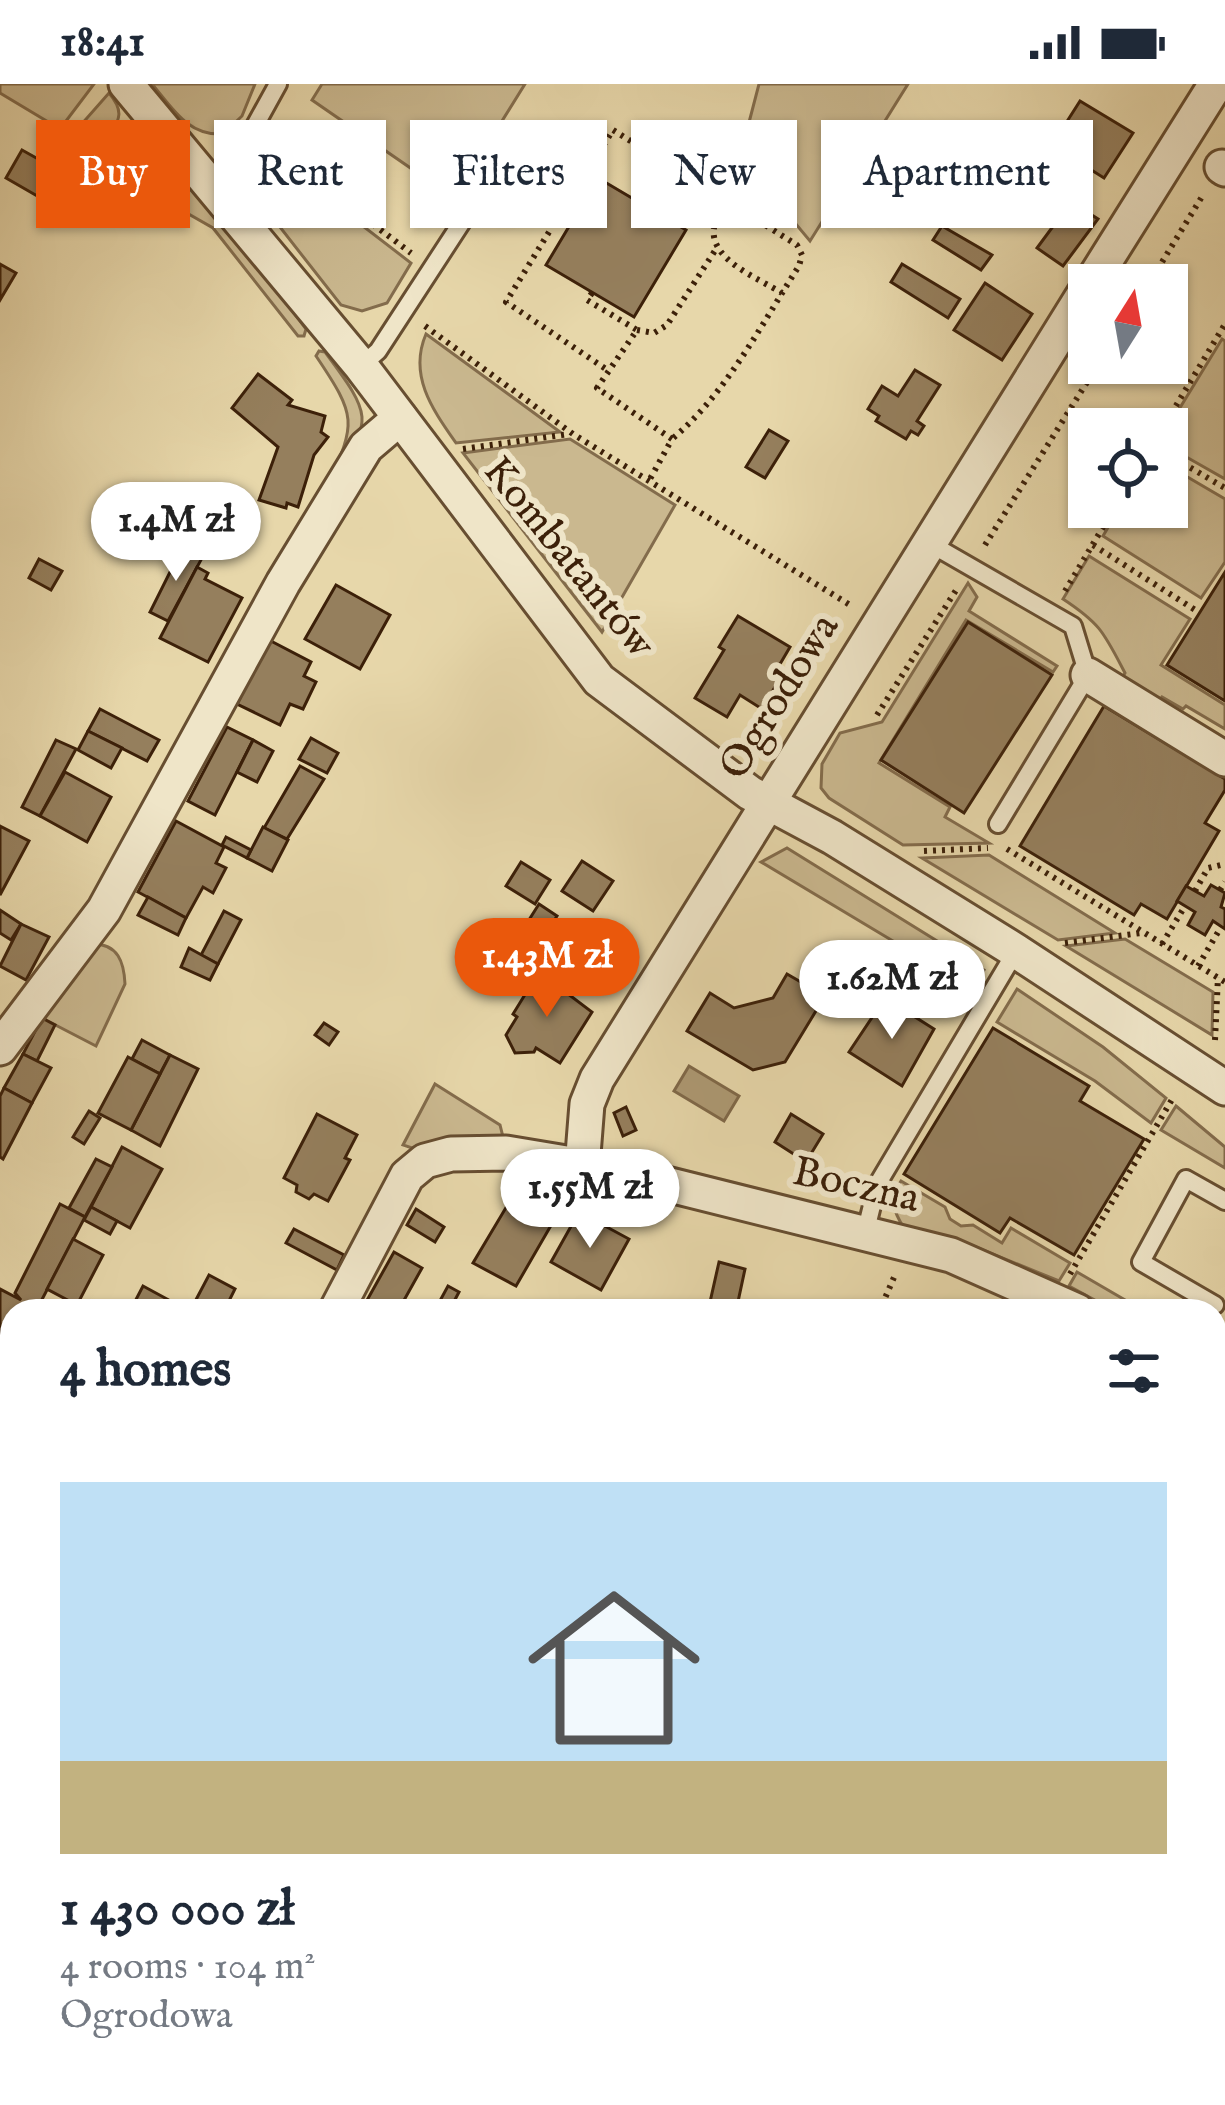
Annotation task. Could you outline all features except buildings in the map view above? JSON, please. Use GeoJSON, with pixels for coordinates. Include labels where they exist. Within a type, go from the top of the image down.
{"type":"FeatureCollection","features":[{"type":"Feature","properties":{"kind":"street","name":"Kombatantów"},"geometry":{"type":"LineString","coordinates":[[126,84],[214,185]]}},
{"type":"Feature","properties":{"kind":"street","name":"Ogrodowa"},"geometry":{"type":"LineString","coordinates":[[1103,264],[1216,84]]}},
{"type":"Feature","properties":{"kind":"street","name":"Kombatantów"},"geometry":{"type":"LineString","coordinates":[[249,228],[361,365],[599,680],[705,761],[1016,951],[1225,1088]]}},
{"type":"Feature","properties":{"kind":"street","name":"Ogrodowa"},"geometry":{"type":"LineString","coordinates":[[582,1167],[587,1105],[596,1079],[1068,319]]}},
{"type":"Feature","properties":{"kind":"street"},"geometry":{"type":"LineString","coordinates":[[0,1048],[104,910],[283,583],[366,447],[400,418]]}},
{"type":"Feature","properties":{"kind":"street"},"geometry":{"type":"LineString","coordinates":[[1088,675],[1225,759]]}},
{"type":"Feature","properties":{"kind":"street","name":"Boczna"},"geometry":{"type":"LineString","coordinates":[[342,1299],[406,1176],[425,1161],[451,1154],[506,1153],[614,1171],[951,1255],[1050,1299]]}},
{"type":"Feature","properties":{"kind":"lane"},"geometry":{"type":"LineString","coordinates":[[258,120],[278,84]]}},
{"type":"Feature","properties":{"kind":"lane"},"geometry":{"type":"LineString","coordinates":[[361,365],[378,350],[458,228]]}},
{"type":"Feature","properties":{"kind":"lane"},"geometry":{"type":"LineString","coordinates":[[928,542],[1072,626],[1088,675],[998,824]]}},
{"type":"Feature","properties":{"kind":"lane"},"geometry":{"type":"LineString","coordinates":[[866,1235],[877,1184],[1016,951]]}},
{"type":"Feature","properties":{"kind":"lane"},"geometry":{"type":"LineString","coordinates":[[1199,1299],[1141,1262],[1186,1179],[1225,1202]]}},
{"type":"Feature","properties":{"kind":"path"},"geometry":{"type":"LineString","coordinates":[[607,141],[614,130],[631,141]]}},
{"type":"Feature","properties":{"kind":"path"},"geometry":{"type":"LineString","coordinates":[[1161,264],[1218,175]]}},
{"type":"Feature","properties":{"kind":"path"},"geometry":{"type":"LineString","coordinates":[[378,228],[416,257]]}},
{"type":"Feature","properties":{"kind":"path"},"geometry":{"type":"LineString","coordinates":[[552,228],[506,302],[609,371]]}},
{"type":"Feature","properties":{"kind":"path"},"geometry":{"type":"LineString","coordinates":[[714,228],[717,248],[729,260],[782,293]]}},
{"type":"Feature","properties":{"kind":"path"},"geometry":{"type":"LineString","coordinates":[[650,478],[672,439],[696,420],[799,266],[802,255],[797,245],[770,228]]}},
{"type":"Feature","properties":{"kind":"path"},"geometry":{"type":"LineString","coordinates":[[592,293],[587,300],[638,330],[654,333],[668,325],[717,248]]}},
{"type":"Feature","properties":{"kind":"path"},"geometry":{"type":"LineString","coordinates":[[423,324],[573,434],[858,610]]}},
{"type":"Feature","properties":{"kind":"path"},"geometry":{"type":"LineString","coordinates":[[1175,408],[1224,327]]}},
{"type":"Feature","properties":{"kind":"path"},"geometry":{"type":"LineString","coordinates":[[638,330],[597,388],[672,439]]}},
{"type":"Feature","properties":{"kind":"path"},"geometry":{"type":"LineString","coordinates":[[877,716],[1086,384]]}},
{"type":"Feature","properties":{"kind":"path"},"geometry":{"type":"LineString","coordinates":[[455,454],[573,434]]}},
{"type":"Feature","properties":{"kind":"path"},"geometry":{"type":"LineString","coordinates":[[1188,466],[1225,488]]}},
{"type":"Feature","properties":{"kind":"path"},"geometry":{"type":"LineString","coordinates":[[1051,614],[1103,528]]}},
{"type":"Feature","properties":{"kind":"path"},"geometry":{"type":"LineString","coordinates":[[1093,545],[1200,613]]}},
{"type":"Feature","properties":{"kind":"path"},"geometry":{"type":"LineString","coordinates":[[904,852],[1004,847],[1221,980],[1215,1041]]}},
{"type":"Feature","properties":{"kind":"path"},"geometry":{"type":"LineString","coordinates":[[1195,890],[1208,868],[1225,864]]}},
{"type":"Feature","properties":{"kind":"path"},"geometry":{"type":"LineString","coordinates":[[1162,944],[1185,906]]}},
{"type":"Feature","properties":{"kind":"path"},"geometry":{"type":"LineString","coordinates":[[1198,966],[1221,927]]}},
{"type":"Feature","properties":{"kind":"path"},"geometry":{"type":"LineString","coordinates":[[1056,944],[1144,933]]}},
{"type":"Feature","properties":{"kind":"path"},"geometry":{"type":"LineString","coordinates":[[1073,1270],[1174,1096]]}},
{"type":"Feature","properties":{"kind":"shaded area"},"geometry":{"type":"Polygon","coordinates":[[[0,84],[94,84],[67,120],[45,120],[0,93],[0,84]]]}},
{"type":"Feature","properties":{"kind":"shaded area"},"geometry":{"type":"Polygon","coordinates":[[[152,84],[255,84],[242,116],[214,120],[214,133],[191,126],[190,120],[174,111],[152,84]]]}},
{"type":"Feature","properties":{"kind":"shaded area"},"geometry":{"type":"Polygon","coordinates":[[[322,84],[525,84],[503,120],[410,120],[410,168],[386,151],[386,120],[341,120],[312,100],[322,84]]]}},
{"type":"Feature","properties":{"kind":"shaded area"},"geometry":{"type":"Polygon","coordinates":[[[759,84],[908,84],[886,120],[821,120],[821,223],[810,241],[797,225],[797,120],[750,120],[759,84]]]}},
{"type":"Feature","properties":{"kind":"shaded area"},"geometry":{"type":"Polygon","coordinates":[[[109,93],[119,112],[117,120],[85,120],[109,93]]]}},
{"type":"Feature","properties":{"kind":"shaded area"},"geometry":{"type":"Polygon","coordinates":[[[190,182],[214,208],[214,228],[231,228],[306,329],[304,336],[298,336],[213,228],[190,215],[190,182]]]}},
{"type":"Feature","properties":{"kind":"shaded area"},"geometry":{"type":"Polygon","coordinates":[[[281,228],[365,228],[411,263],[387,303],[362,311],[341,305],[281,228]]]}},
{"type":"Feature","properties":{"kind":"shaded area"},"geometry":{"type":"Polygon","coordinates":[[[426,334],[560,432],[456,443],[432,405],[422,378],[421,349],[426,334]]]}},
{"type":"Feature","properties":{"kind":"shaded area"},"geometry":{"type":"Polygon","coordinates":[[[1222,339],[1225,479],[1188,458],[1188,408],[1180,408],[1222,339]]]}},
{"type":"Feature","properties":{"kind":"shaded area"},"geometry":{"type":"Polygon","coordinates":[[[325,352],[354,394],[362,422],[359,436],[324,494],[342,452],[348,423],[340,395],[316,356],[325,352]]]}},
{"type":"Feature","properties":{"kind":"shaded area"},"geometry":{"type":"Polygon","coordinates":[[[570,439],[675,505],[602,632],[463,453],[570,439]]]}},
{"type":"Feature","properties":{"kind":"shaded area"},"geometry":{"type":"Polygon","coordinates":[[[1188,477],[1225,499],[1225,562],[1201,598],[1103,536],[1108,528],[1188,528],[1188,477]]]}},
{"type":"Feature","properties":{"kind":"shaded area"},"geometry":{"type":"Polygon","coordinates":[[[1089,556],[1190,619],[1161,665],[1225,705],[1225,729],[1162,697],[1152,711],[1115,690],[1125,673],[1112,648],[1086,615],[1063,599],[1089,556]]]}},
{"type":"Feature","properties":{"kind":"shaded area"},"geometry":{"type":"Polygon","coordinates":[[[968,583],[977,597],[969,611],[1057,666],[1053,672],[966,620],[879,763],[950,807],[945,817],[989,843],[903,845],[829,798],[821,788],[822,764],[840,733],[882,722],[968,583]]]}},
{"type":"Feature","properties":{"kind":"shaded area"},"geometry":{"type":"Polygon","coordinates":[[[787,848],[984,970],[973,989],[761,862],[787,848]]]}},
{"type":"Feature","properties":{"kind":"shaded area"},"geometry":{"type":"Polygon","coordinates":[[[989,855],[1115,933],[1058,940],[922,858],[989,855]]]}},
{"type":"Feature","properties":{"kind":"shaded area"},"geometry":{"type":"Polygon","coordinates":[[[1125,939],[1213,992],[1212,1035],[1066,946],[1125,939]]]}},
{"type":"Feature","properties":{"kind":"shaded area"},"geometry":{"type":"Polygon","coordinates":[[[93,944],[108,947],[118,956],[125,984],[96,1046],[42,1018],[93,944]]]}},
{"type":"Feature","properties":{"kind":"shaded area"},"geometry":{"type":"Polygon","coordinates":[[[1017,989],[1103,1047],[1166,1098],[1151,1123],[1095,1081],[997,1022],[1017,989]]]}},
{"type":"Feature","properties":{"kind":"shaded area"},"geometry":{"type":"Polygon","coordinates":[[[689,1066],[739,1096],[724,1121],[674,1091],[689,1066]]]}},
{"type":"Feature","properties":{"kind":"shaded area"},"geometry":{"type":"Polygon","coordinates":[[[435,1084],[500,1125],[503,1137],[415,1149],[403,1145],[435,1084]]]}},
{"type":"Feature","properties":{"kind":"shaded area"},"geometry":{"type":"Polygon","coordinates":[[[1176,1106],[1225,1147],[1225,1168],[1161,1130],[1176,1106]]]}},
{"type":"Feature","properties":{"kind":"shaded area"},"geometry":{"type":"Polygon","coordinates":[[[901,1181],[945,1207],[950,1219],[961,1226],[973,1225],[1002,1243],[1011,1228],[1070,1263],[1059,1281],[966,1243],[904,1228],[894,1204],[901,1181]]]}},
{"type":"Feature","properties":{"kind":"shaded area"},"geometry":{"type":"Polygon","coordinates":[[[1077,1272],[1123,1299],[1093,1299],[1069,1286],[1077,1272]]]}}]}
